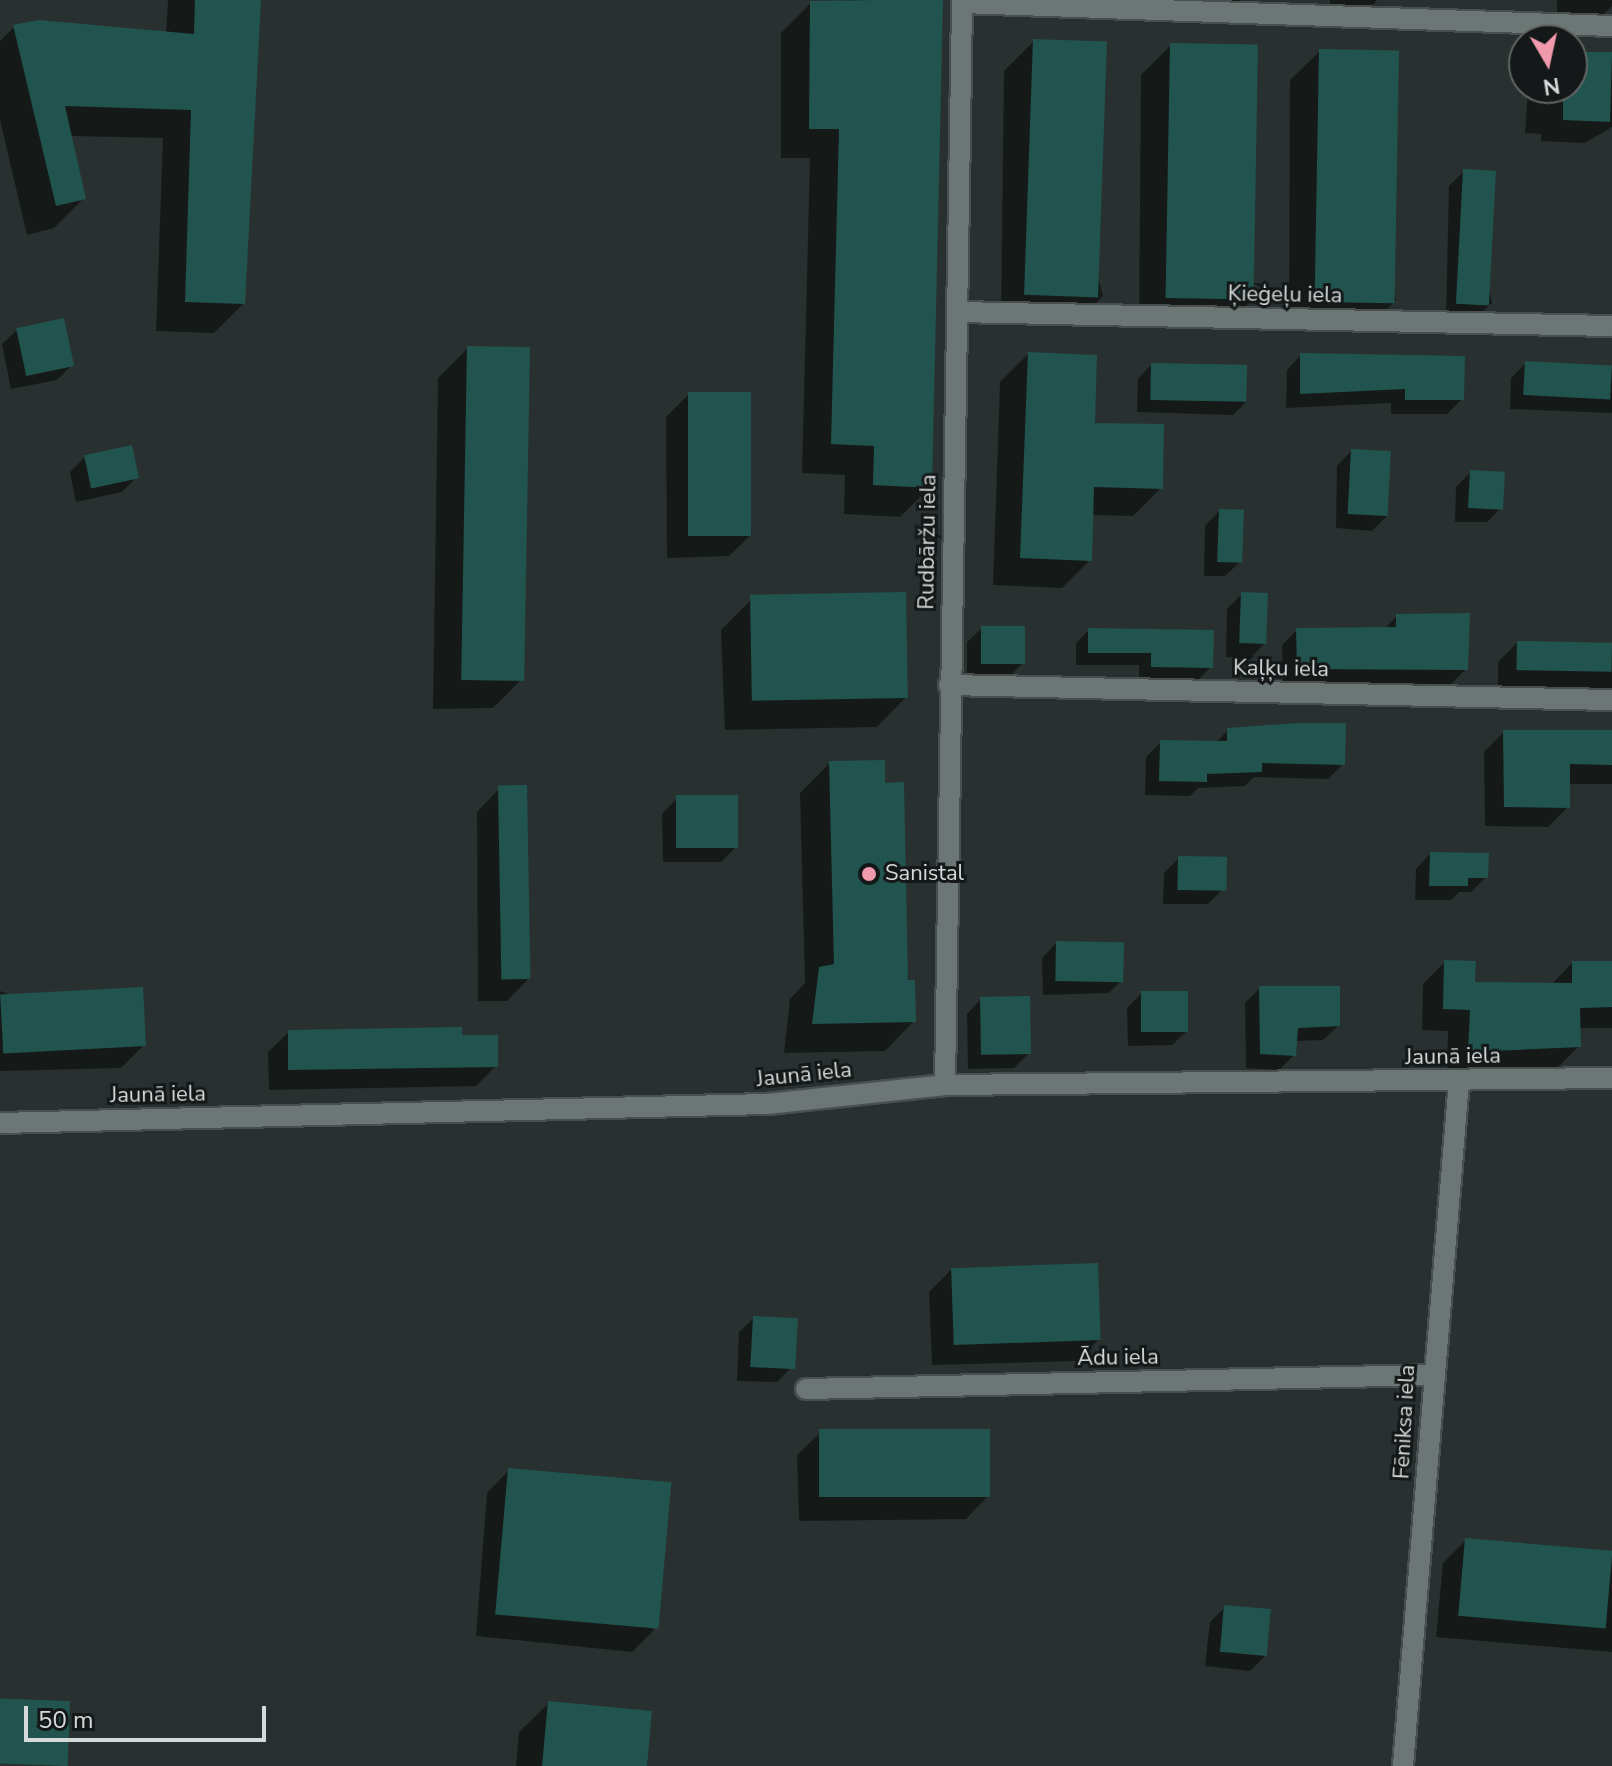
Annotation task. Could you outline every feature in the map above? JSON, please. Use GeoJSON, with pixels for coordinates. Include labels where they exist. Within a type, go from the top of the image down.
{"type":"FeatureCollection","features":[{"type":"Feature","properties":{"kind":"street"},"geometry":{"type":"LineString","coordinates":[[962,1],[1612,26]]}},
{"type":"Feature","properties":{"kind":"street","name":"Rudbāržu iela"},"geometry":{"type":"LineString","coordinates":[[945,1085],[962,1]]}},
{"type":"Feature","properties":{"kind":"street","name":"Ķieģeļu iela"},"geometry":{"type":"LineString","coordinates":[[958,312],[1612,326]]}},
{"type":"Feature","properties":{"kind":"street","name":"Kaļķu iela"},"geometry":{"type":"LineString","coordinates":[[949,685],[1612,700]]}},
{"type":"Feature","properties":{"kind":"street","name":"Jaunā iela"},"geometry":{"type":"LineString","coordinates":[[0,1123],[768,1104],[945,1085],[1612,1078]]}},
{"type":"Feature","properties":{"kind":"street","name":"Fēniksa iela"},"geometry":{"type":"LineString","coordinates":[[1403,1766],[1432,1375],[1459,1081]]}},
{"type":"Feature","properties":{"kind":"street","name":"Ādu iela"},"geometry":{"type":"LineString","coordinates":[[806,1389],[1432,1375]]}},
{"type":"Feature","properties":{"kind":"building"},"geometry":{"type":"Polygon","coordinates":[[[195,0],[261,0],[245,304],[185,302],[191,110],[65,106],[86,199],[56,206],[13,25],[39,20],[194,34],[195,0]]]}},
{"type":"Feature","properties":{"kind":"building"},"geometry":{"type":"Polygon","coordinates":[[[943,0],[932,488],[873,485],[874,446],[831,444],[839,129],[809,129],[810,1],[943,0]]]}},
{"type":"Feature","properties":{"kind":"building"},"geometry":{"type":"Polygon","coordinates":[[[1033,39],[1107,42],[1098,297],[1024,295],[1033,39]]]}},
{"type":"Feature","properties":{"kind":"building"},"geometry":{"type":"Polygon","coordinates":[[[1170,43],[1258,45],[1254,299],[1166,298],[1170,43]]]}},
{"type":"Feature","properties":{"kind":"building"},"geometry":{"type":"Polygon","coordinates":[[[1319,49],[1399,50],[1395,303],[1315,302],[1319,49]]]}},
{"type":"Feature","properties":{"kind":"building"},"geometry":{"type":"Polygon","coordinates":[[[1588,52],[1612,52],[1610,122],[1563,120],[1563,104],[1588,104],[1588,52]]]}},
{"type":"Feature","properties":{"kind":"building"},"geometry":{"type":"Polygon","coordinates":[[[1463,169],[1496,171],[1489,306],[1456,304],[1463,169]]]}},
{"type":"Feature","properties":{"kind":"building"},"geometry":{"type":"Polygon","coordinates":[[[64,318],[74,366],[26,376],[16,328],[64,318]]]}},
{"type":"Feature","properties":{"kind":"building"},"geometry":{"type":"Polygon","coordinates":[[[467,346],[530,347],[524,681],[461,680],[467,346]]]}},
{"type":"Feature","properties":{"kind":"building"},"geometry":{"type":"Polygon","coordinates":[[[1028,352],[1097,355],[1095,423],[1164,424],[1163,489],[1094,487],[1092,561],[1020,558],[1028,352]]]}},
{"type":"Feature","properties":{"kind":"building"},"geometry":{"type":"Polygon","coordinates":[[[1300,353],[1465,356],[1464,400],[1405,400],[1405,389],[1300,394],[1300,353]]]}},
{"type":"Feature","properties":{"kind":"building"},"geometry":{"type":"Polygon","coordinates":[[[1525,361],[1612,366],[1610,400],[1523,395],[1525,361]]]}},
{"type":"Feature","properties":{"kind":"building"},"geometry":{"type":"Polygon","coordinates":[[[1151,363],[1247,365],[1246,402],[1150,400],[1151,363]]]}},
{"type":"Feature","properties":{"kind":"building"},"geometry":{"type":"Polygon","coordinates":[[[688,392],[751,392],[751,536],[688,536],[688,392]]]}},
{"type":"Feature","properties":{"kind":"building"},"geometry":{"type":"Polygon","coordinates":[[[132,445],[139,478],[91,488],[84,455],[132,445]]]}},
{"type":"Feature","properties":{"kind":"building"},"geometry":{"type":"Polygon","coordinates":[[[1351,449],[1391,451],[1388,516],[1348,514],[1351,449]]]}},
{"type":"Feature","properties":{"kind":"building"},"geometry":{"type":"Polygon","coordinates":[[[1470,470],[1505,472],[1503,510],[1468,508],[1470,470]]]}},
{"type":"Feature","properties":{"kind":"building"},"geometry":{"type":"Polygon","coordinates":[[[1219,509],[1244,510],[1242,563],[1217,562],[1219,509]]]}},
{"type":"Feature","properties":{"kind":"building"},"geometry":{"type":"Polygon","coordinates":[[[906,592],[908,698],[752,701],[750,595],[906,592]]]}},
{"type":"Feature","properties":{"kind":"building"},"geometry":{"type":"Polygon","coordinates":[[[1241,592],[1268,593],[1266,644],[1239,643],[1241,592]]]}},
{"type":"Feature","properties":{"kind":"building"},"geometry":{"type":"Polygon","coordinates":[[[1470,613],[1468,670],[1297,669],[1296,628],[1396,627],[1396,614],[1470,613]]]}},
{"type":"Feature","properties":{"kind":"building"},"geometry":{"type":"Polygon","coordinates":[[[981,626],[1025,626],[1025,664],[981,664],[981,626]]]}},
{"type":"Feature","properties":{"kind":"building"},"geometry":{"type":"Polygon","coordinates":[[[1088,628],[1214,630],[1213,668],[1151,667],[1151,653],[1088,653],[1088,628]]]}},
{"type":"Feature","properties":{"kind":"building"},"geometry":{"type":"Polygon","coordinates":[[[1517,641],[1612,643],[1611,672],[1516,670],[1517,641]]]}},
{"type":"Feature","properties":{"kind":"building"},"geometry":{"type":"Polygon","coordinates":[[[1346,723],[1345,765],[1262,763],[1262,772],[1207,774],[1207,782],[1159,781],[1160,740],[1227,741],[1227,728],[1346,723]]]}},
{"type":"Feature","properties":{"kind":"building"},"geometry":{"type":"Polygon","coordinates":[[[1503,730],[1612,730],[1612,765],[1570,764],[1570,808],[1504,807],[1503,730]]]}},
{"type":"Feature","properties":{"kind":"building","name":"Sanistal"},"geometry":{"type":"Polygon","coordinates":[[[885,760],[885,783],[904,782],[908,980],[915,980],[916,1022],[812,1024],[819,967],[834,964],[829,761],[885,760]]]}},
{"type":"Feature","properties":{"kind":"building"},"geometry":{"type":"Polygon","coordinates":[[[527,785],[530,979],[501,979],[498,786],[527,785]]]}},
{"type":"Feature","properties":{"kind":"building"},"geometry":{"type":"Polygon","coordinates":[[[676,795],[738,795],[738,848],[676,848],[676,795]]]}},
{"type":"Feature","properties":{"kind":"building"},"geometry":{"type":"Polygon","coordinates":[[[1430,852],[1489,853],[1488,878],[1468,878],[1468,886],[1429,886],[1430,852]]]}},
{"type":"Feature","properties":{"kind":"building"},"geometry":{"type":"Polygon","coordinates":[[[1178,856],[1227,857],[1226,891],[1177,890],[1178,856]]]}},
{"type":"Feature","properties":{"kind":"building"},"geometry":{"type":"Polygon","coordinates":[[[1056,941],[1124,942],[1123,982],[1055,981],[1056,941]]]}},
{"type":"Feature","properties":{"kind":"building"},"geometry":{"type":"Polygon","coordinates":[[[1444,960],[1476,961],[1475,982],[1572,983],[1572,961],[1612,961],[1612,1007],[1580,1008],[1581,1047],[1468,1052],[1470,1010],[1443,1009],[1444,960]]]}},
{"type":"Feature","properties":{"kind":"building"},"geometry":{"type":"Polygon","coordinates":[[[1259,986],[1340,986],[1340,1026],[1298,1028],[1296,1056],[1260,1054],[1259,986]]]}},
{"type":"Feature","properties":{"kind":"building"},"geometry":{"type":"Polygon","coordinates":[[[143,987],[146,1046],[3,1053],[0,994],[143,987]]]}},
{"type":"Feature","properties":{"kind":"building"},"geometry":{"type":"Polygon","coordinates":[[[1141,991],[1188,991],[1188,1032],[1141,1032],[1141,991]]]}},
{"type":"Feature","properties":{"kind":"building"},"geometry":{"type":"Polygon","coordinates":[[[1030,996],[1031,1054],[981,1055],[980,997],[1030,996]]]}},
{"type":"Feature","properties":{"kind":"building"},"geometry":{"type":"Polygon","coordinates":[[[462,1027],[462,1035],[498,1035],[498,1067],[288,1070],[288,1030],[462,1027]]]}},
{"type":"Feature","properties":{"kind":"building"},"geometry":{"type":"Polygon","coordinates":[[[1098,1263],[1101,1340],[954,1345],[951,1268],[1098,1263]]]}},
{"type":"Feature","properties":{"kind":"building"},"geometry":{"type":"Polygon","coordinates":[[[753,1316],[798,1318],[795,1369],[750,1367],[753,1316]]]}},
{"type":"Feature","properties":{"kind":"building"},"geometry":{"type":"Polygon","coordinates":[[[819,1429],[990,1429],[990,1497],[819,1497],[819,1429]]]}},
{"type":"Feature","properties":{"kind":"building"},"geometry":{"type":"Polygon","coordinates":[[[508,1468],[671,1482],[659,1629],[495,1614],[508,1468]]]}},
{"type":"Feature","properties":{"kind":"building"},"geometry":{"type":"Polygon","coordinates":[[[1465,1538],[1612,1551],[1606,1629],[1458,1616],[1465,1538]]]}},
{"type":"Feature","properties":{"kind":"building"},"geometry":{"type":"Polygon","coordinates":[[[1224,1605],[1271,1609],[1267,1656],[1220,1652],[1224,1605]]]}},
{"type":"Feature","properties":{"kind":"building"},"geometry":{"type":"Polygon","coordinates":[[[0,1699],[70,1701],[68,1766],[0,1764],[0,1699]]]}},
{"type":"Feature","properties":{"kind":"building"},"geometry":{"type":"Polygon","coordinates":[[[548,1701],[652,1711],[647,1766],[542,1766],[548,1701]]]}},
{"type":"Feature","properties":{"kind":"place","name":"Sanistal"},"geometry":{"type":"Point","coordinates":[869,874]}}]}
